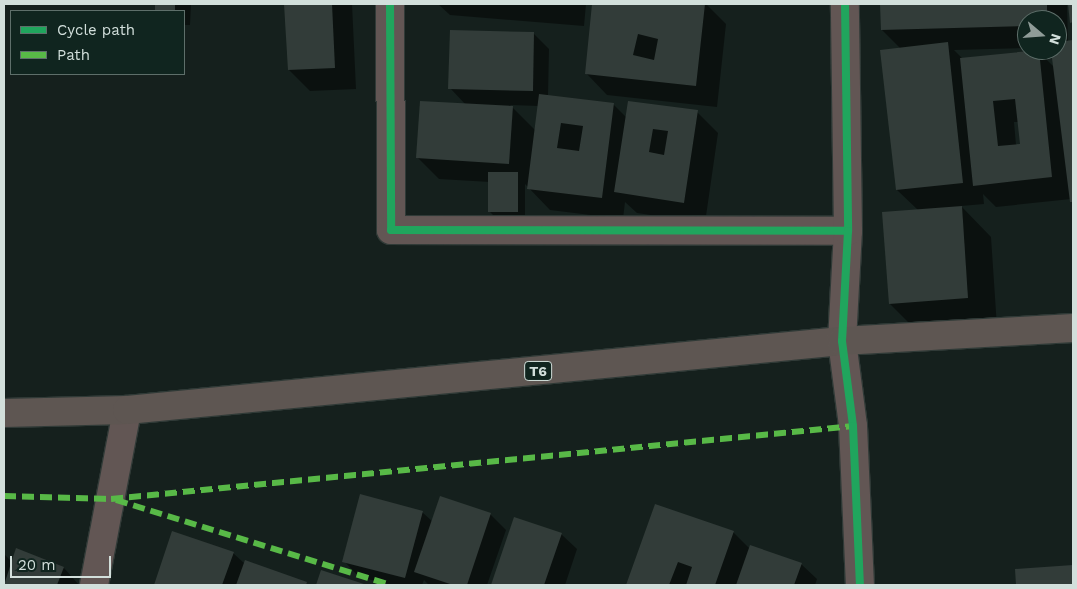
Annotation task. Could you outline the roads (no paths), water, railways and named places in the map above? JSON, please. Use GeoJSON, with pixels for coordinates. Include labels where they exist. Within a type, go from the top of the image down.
{"type":"FeatureCollection","features":[{"type":"Feature","properties":{"kind":"highway","name":"T6"},"geometry":{"type":"LineString","coordinates":[[4,413],[126,410],[842,341],[1073,328]]}},
{"type":"Feature","properties":{"kind":"street"},"geometry":{"type":"LineString","coordinates":[[390,4],[391,230],[848,231]]}},
{"type":"Feature","properties":{"kind":"street"},"geometry":{"type":"LineString","coordinates":[[845,4],[848,231],[842,341],[853,426],[860,585]]}},
{"type":"Feature","properties":{"kind":"street"},"geometry":{"type":"LineString","coordinates":[[94,585],[126,410]]}}]}
